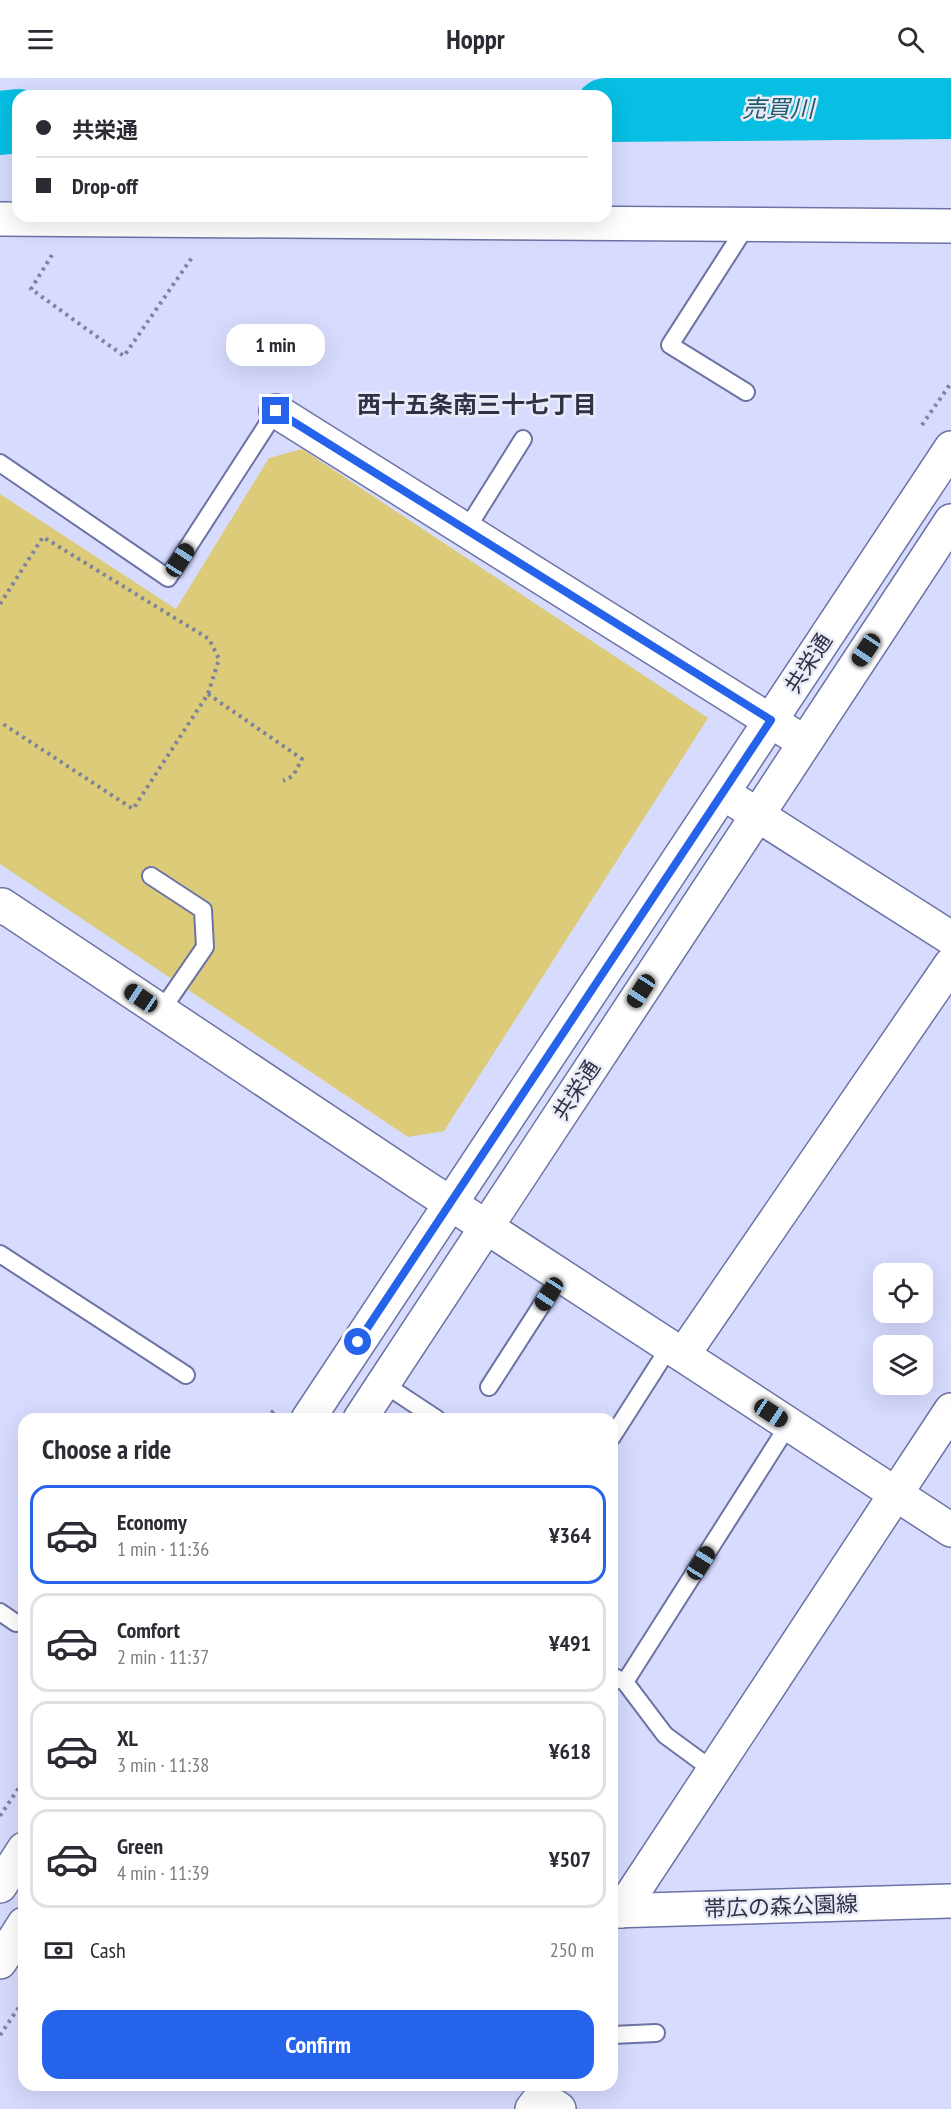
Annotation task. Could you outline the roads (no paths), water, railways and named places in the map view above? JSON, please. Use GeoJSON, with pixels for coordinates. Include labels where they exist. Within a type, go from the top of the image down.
{"type":"FeatureCollection","features":[{"type":"Feature","properties":{"kind":"street"},"geometry":{"type":"LineString","coordinates":[[350,222],[951,226]]}},
{"type":"Feature","properties":{"kind":"street"},"geometry":{"type":"LineString","coordinates":[[276,411],[804,742]]}},
{"type":"Feature","properties":{"kind":"street","name":"共栄通"},"geometry":{"type":"LineString","coordinates":[[312,1413],[951,448]]}},
{"type":"Feature","properties":{"kind":"street","name":"共栄通"},"geometry":{"type":"LineString","coordinates":[[364,1413],[756,814],[951,521]]}},
{"type":"Feature","properties":{"kind":"street"},"geometry":{"type":"LineString","coordinates":[[723,793],[951,938]]}},
{"type":"Feature","properties":{"kind":"street"},"geometry":{"type":"LineString","coordinates":[[0,908],[2,905],[450,1203],[951,1530]]}},
{"type":"Feature","properties":{"kind":"street"},"geometry":{"type":"LineString","coordinates":[[676,1351],[951,964]]}},
{"type":"Feature","properties":{"kind":"street"},"geometry":{"type":"LineString","coordinates":[[618,1910],[714,1771],[951,1410]]}},
{"type":"Feature","properties":{"kind":"street"},"geometry":{"type":"LineString","coordinates":[[0,1886],[18,1858]]}},
{"type":"Feature","properties":{"kind":"street","name":"帯広の森公園線"},"geometry":{"type":"LineString","coordinates":[[618,1911],[951,1901]]}},
{"type":"Feature","properties":{"kind":"lane"},"geometry":{"type":"LineString","coordinates":[[746,392],[670,345],[747,225]]}},
{"type":"Feature","properties":{"kind":"lane"},"geometry":{"type":"LineString","coordinates":[[0,463],[168,578],[276,411]]}},
{"type":"Feature","properties":{"kind":"lane"},"geometry":{"type":"LineString","coordinates":[[466,530],[523,439]]}},
{"type":"Feature","properties":{"kind":"lane"},"geometry":{"type":"LineString","coordinates":[[152,876],[203,910],[205,947],[161,1011]]}},
{"type":"Feature","properties":{"kind":"lane"},"geometry":{"type":"LineString","coordinates":[[0,1254],[186,1375]]}},
{"type":"Feature","properties":{"kind":"lane"},"geometry":{"type":"LineString","coordinates":[[489,1387],[561,1275]]}},
{"type":"Feature","properties":{"kind":"lane"},"geometry":{"type":"LineString","coordinates":[[618,1429],[676,1351]]}},
{"type":"Feature","properties":{"kind":"lane"},"geometry":{"type":"LineString","coordinates":[[384,1384],[428,1413]]}},
{"type":"Feature","properties":{"kind":"lane"},"geometry":{"type":"LineString","coordinates":[[714,1771],[665,1735],[619,1679],[789,1424]]}},
{"type":"Feature","properties":{"kind":"lane"},"geometry":{"type":"LineString","coordinates":[[0,1612],[16,1623]]}},
{"type":"Feature","properties":{"kind":"lane"},"geometry":{"type":"LineString","coordinates":[[618,2035],[656,2033]]}},
{"type":"Feature","properties":{"kind":"waterway","name":"売買川"},"geometry":{"type":"LineString","coordinates":[[612,110],[951,107]]}},
{"type":"Feature","properties":{"kind":"waterway","name":"売買川"},"geometry":{"type":"LineString","coordinates":[[0,123],[12,122]]}},
{"type":"Feature","properties":{"kind":"district","name":"西十五条南三十七丁目"},"geometry":{"type":"Point","coordinates":[477,404]}}]}
